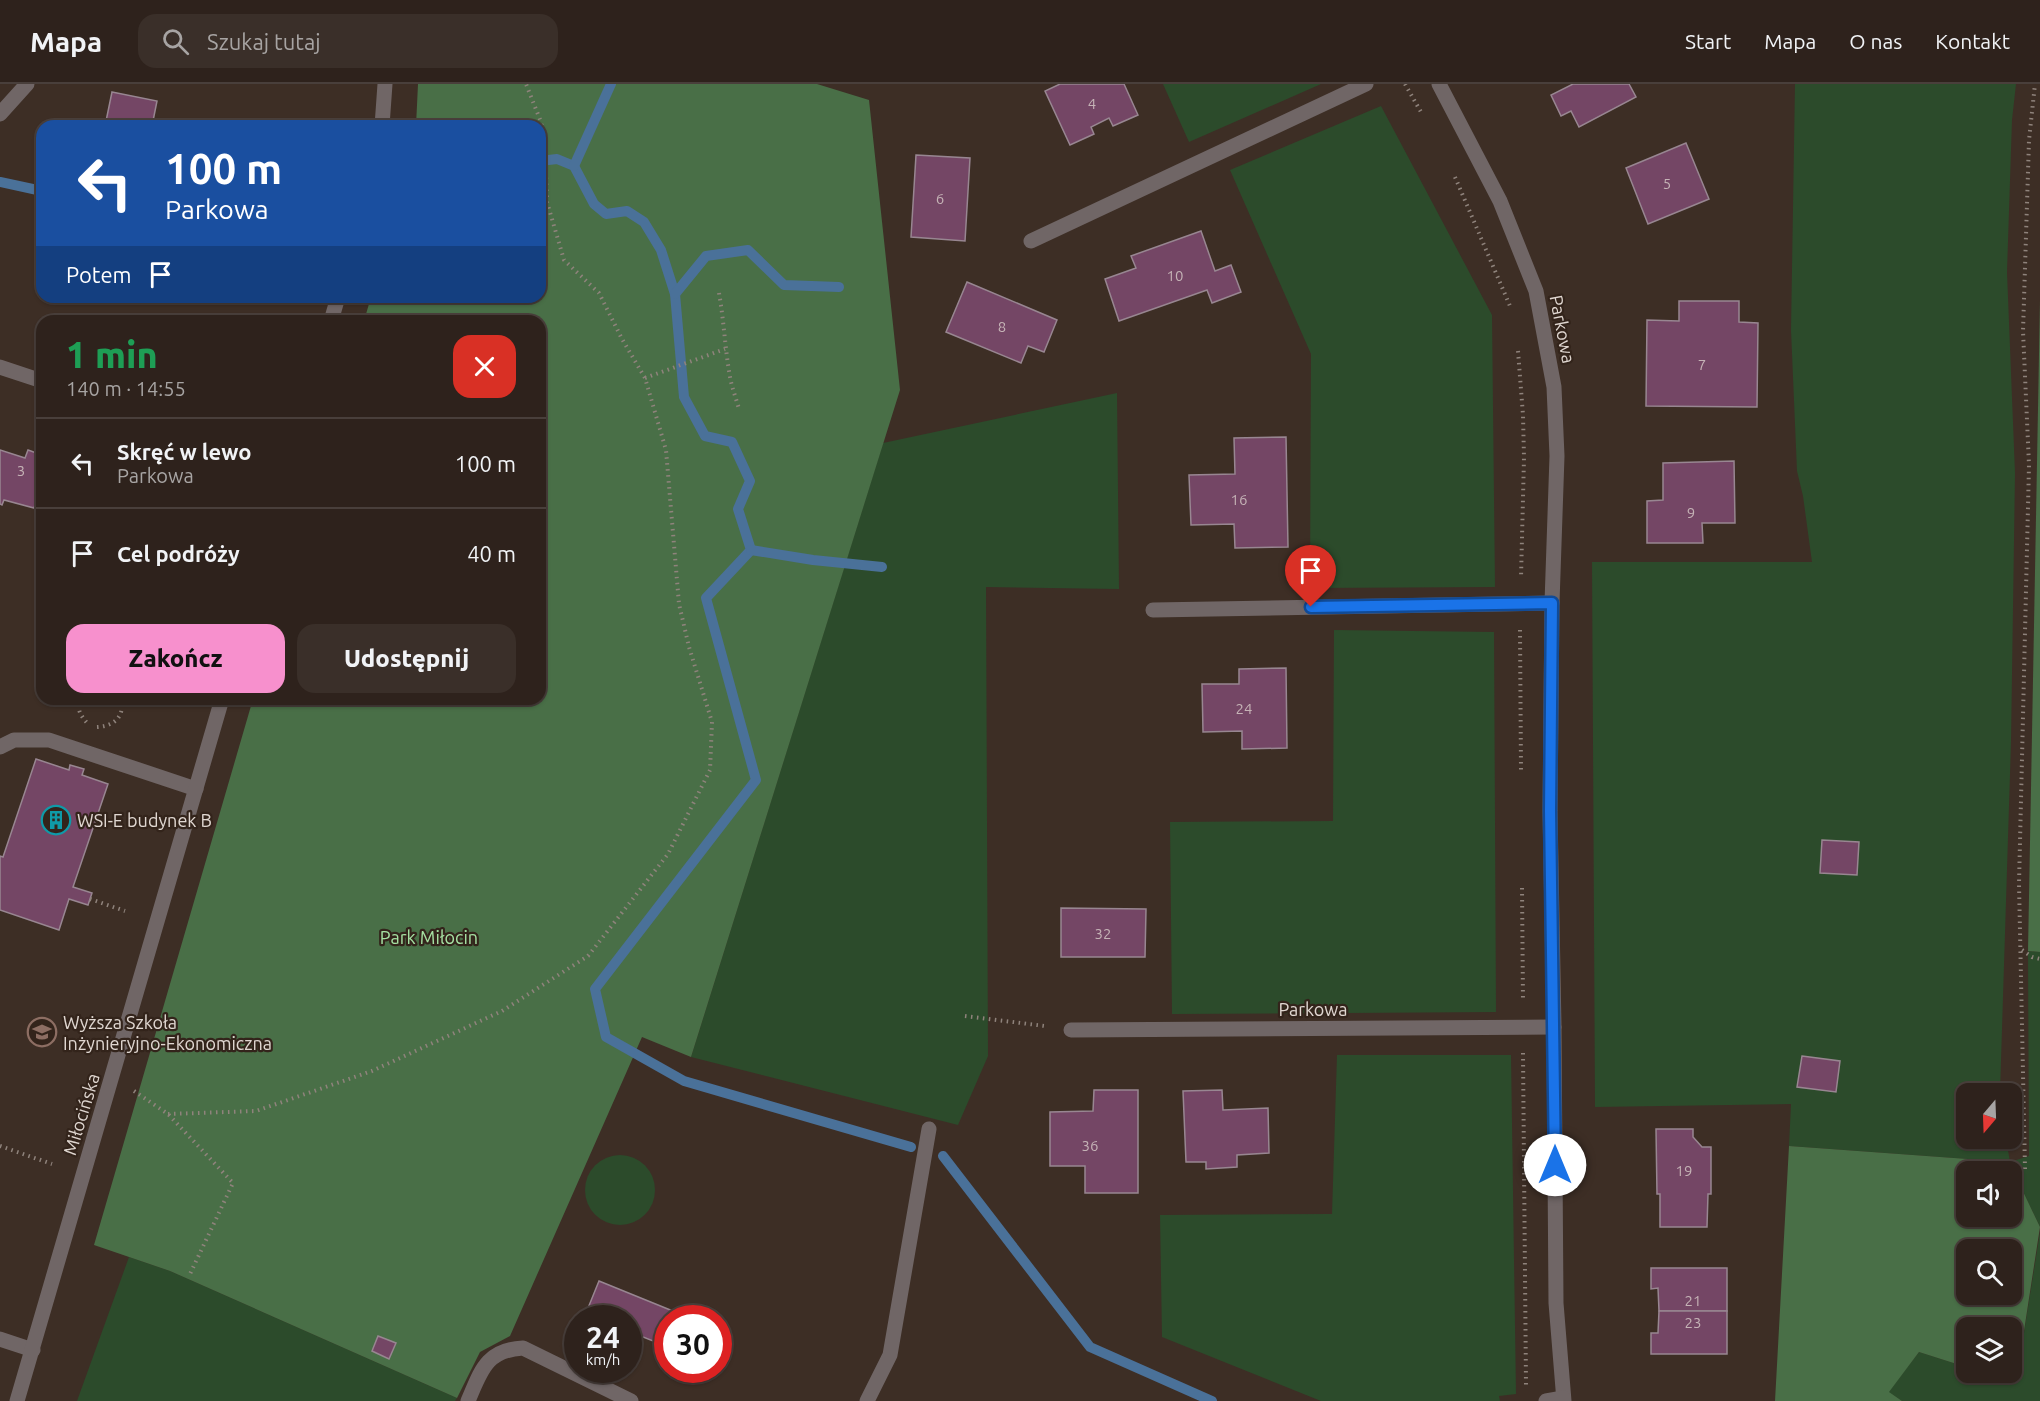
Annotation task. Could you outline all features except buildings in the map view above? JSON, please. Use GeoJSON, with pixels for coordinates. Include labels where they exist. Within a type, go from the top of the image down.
{"type":"FeatureCollection","features":[{"type":"Feature","properties":{"kind":"street"},"geometry":{"type":"LineString","coordinates":[[0,114],[27,84]]}},
{"type":"Feature","properties":{"kind":"street"},"geometry":{"type":"LineString","coordinates":[[382,120],[385,84]]}},
{"type":"Feature","properties":{"kind":"street"},"geometry":{"type":"LineString","coordinates":[[1031,241],[1366,84]]}},
{"type":"Feature","properties":{"kind":"street","name":"Parkowa"},"geometry":{"type":"LineString","coordinates":[[1439,84],[1500,201],[1536,291],[1554,387],[1557,456],[1552,603],[1550,811],[1556,1303],[1564,1399]]}},
{"type":"Feature","properties":{"kind":"street"},"geometry":{"type":"LineString","coordinates":[[0,367],[36,379]]}},
{"type":"Feature","properties":{"kind":"street"},"geometry":{"type":"LineString","coordinates":[[1153,610],[1552,603]]}},
{"type":"Feature","properties":{"kind":"street","name":"Miłocińska"},"geometry":{"type":"LineString","coordinates":[[17,1401],[220,705]]}},
{"type":"Feature","properties":{"kind":"street"},"geometry":{"type":"LineString","coordinates":[[0,747],[14,740],[49,740],[196,789]]}},
{"type":"Feature","properties":{"kind":"street","name":"Parkowa"},"geometry":{"type":"LineString","coordinates":[[1071,1030],[1554,1027]]}},
{"type":"Feature","properties":{"kind":"street"},"geometry":{"type":"LineString","coordinates":[[867,1401],[890,1355],[929,1130]]}},
{"type":"Feature","properties":{"kind":"street"},"geometry":{"type":"LineString","coordinates":[[0,1339],[33,1350]]}},
{"type":"Feature","properties":{"kind":"street"},"geometry":{"type":"LineString","coordinates":[[468,1401],[483,1367],[492,1358],[506,1349],[523,1348],[631,1401]]}},
{"type":"Feature","properties":{"kind":"street"},"geometry":{"type":"LineString","coordinates":[[1546,1401],[1564,1399]]}},
{"type":"Feature","properties":{"kind":"path"},"geometry":{"type":"LineString","coordinates":[[526,84],[540,120]]}},
{"type":"Feature","properties":{"kind":"path"},"geometry":{"type":"LineString","coordinates":[[1406,84],[1422,114]]}},
{"type":"Feature","properties":{"kind":"path"},"geometry":{"type":"LineString","coordinates":[[2025,1169],[2019,884],[2029,465],[2023,331],[2029,140],[2035,84]]}},
{"type":"Feature","properties":{"kind":"path"},"geometry":{"type":"LineString","coordinates":[[1454,174],[1512,316]]}},
{"type":"Feature","properties":{"kind":"path"},"geometry":{"type":"LineString","coordinates":[[168,1114],[256,1111],[372,1071],[502,1011],[588,956],[668,854],[710,770],[712,722],[689,647],[679,604],[666,450],[645,378],[599,293],[564,260],[547,202],[546,190]]}},
{"type":"Feature","properties":{"kind":"path"},"geometry":{"type":"LineString","coordinates":[[719,293],[730,380],[739,409]]}},
{"type":"Feature","properties":{"kind":"path"},"geometry":{"type":"LineString","coordinates":[[1518,347],[1524,458],[1520,589]]}},
{"type":"Feature","properties":{"kind":"path"},"geometry":{"type":"LineString","coordinates":[[645,378],[725,349]]}},
{"type":"Feature","properties":{"kind":"path"},"geometry":{"type":"LineString","coordinates":[[79,705],[81,716],[88,724],[99,727],[118,719],[121,715],[121,705]]}},
{"type":"Feature","properties":{"kind":"path"},"geometry":{"type":"LineString","coordinates":[[90,899],[125,911]]}},
{"type":"Feature","properties":{"kind":"path"},"geometry":{"type":"LineString","coordinates":[[2022,949],[2032,957],[2040,959]]}},
{"type":"Feature","properties":{"kind":"path"},"geometry":{"type":"LineString","coordinates":[[965,1016],[1071,1030]]}},
{"type":"Feature","properties":{"kind":"path"},"geometry":{"type":"LineString","coordinates":[[1523,1048],[1527,1389]]}},
{"type":"Feature","properties":{"kind":"path"},"geometry":{"type":"LineString","coordinates":[[132,1089],[168,1114],[233,1183],[190,1274]]}},
{"type":"Feature","properties":{"kind":"path"},"geometry":{"type":"LineString","coordinates":[[0,1146],[52,1164]]}},
{"type":"Feature","properties":{"kind":"green space","name":"Park Miłocin"},"geometry":{"type":"Polygon","coordinates":[[[418,84],[817,84],[869,100],[900,390],[691,1057],[642,1037],[510,1336],[480,1352],[457,1398],[170,1271],[94,1245],[251,705],[546,705],[546,315],[366,315],[369,303],[546,303],[546,120],[416,120],[418,84]]]}},
{"type":"Feature","properties":{"kind":"green space"},"geometry":{"type":"Polygon","coordinates":[[[1163,84],[1321,84],[1189,142],[1163,84]]]}},
{"type":"Feature","properties":{"kind":"green space"},"geometry":{"type":"Polygon","coordinates":[[[1795,84],[2016,84],[2012,120],[2007,272],[2015,473],[2011,742],[2000,1083],[1956,1083],[1956,1149],[2008,1149],[2010,1161],[1789,1146],[1791,1104],[1595,1107],[1592,562],[1812,562],[1803,496],[1797,471],[1791,330],[1795,84]]]}},
{"type":"Feature","properties":{"kind":"green space"},"geometry":{"type":"Polygon","coordinates":[[[1381,106],[1492,315],[1495,587],[1310,588],[1311,354],[1230,170],[1381,106]]]}},
{"type":"Feature","properties":{"kind":"green space"},"geometry":{"type":"Polygon","coordinates":[[[2040,300],[2040,952],[2028,951],[2040,300]]]}},
{"type":"Feature","properties":{"kind":"green space"},"geometry":{"type":"Polygon","coordinates":[[[1117,393],[1119,589],[986,587],[988,1056],[958,1125],[691,1057],[883,443],[1117,393]]]}},
{"type":"Feature","properties":{"kind":"green space"},"geometry":{"type":"Polygon","coordinates":[[[1334,630],[1494,632],[1496,1012],[1172,1014],[1170,822],[1333,821],[1334,630]]]}},
{"type":"Feature","properties":{"kind":"green space"},"geometry":{"type":"Polygon","coordinates":[[[2028,951],[2040,952],[2040,1227],[2022,1189],[2022,1161],[2013,1161],[2029,1156],[2028,951]]]}},
{"type":"Feature","properties":{"kind":"green space"},"geometry":{"type":"Polygon","coordinates":[[[1337,1055],[1511,1055],[1516,1394],[1499,1396],[1500,1401],[1321,1401],[1162,1337],[1160,1215],[1332,1214],[1337,1055]]]}},
{"type":"Feature","properties":{"kind":"green space"},"geometry":{"type":"Polygon","coordinates":[[[1789,1146],[1995,1161],[1956,1161],[1956,1227],[2022,1227],[2022,1189],[2040,1227],[2022,1344],[2022,1317],[1956,1317],[1956,1364],[1919,1352],[1889,1392],[1902,1401],[1775,1401],[1789,1146]]]}},
{"type":"Feature","properties":{"kind":"green space"},"geometry":{"type":"Polygon","coordinates":[[[620,1155],[633,1158],[645,1165],[652,1177],[655,1190],[652,1203],[645,1215],[633,1222],[620,1225],[607,1222],[595,1215],[588,1203],[585,1190],[588,1177],[595,1165],[607,1158],[620,1155]]]}},
{"type":"Feature","properties":{"kind":"green space"},"geometry":{"type":"Polygon","coordinates":[[[2040,1232],[2040,1401],[1902,1401],[1888,1392],[1919,1352],[1956,1364],[1956,1383],[2022,1383],[2022,1345],[2040,1232]]]}},
{"type":"Feature","properties":{"kind":"green space"},"geometry":{"type":"Polygon","coordinates":[[[129,1257],[170,1271],[457,1398],[455,1401],[77,1401],[129,1257]]]}},
{"type":"Feature","properties":{"kind":"waterway"},"geometry":{"type":"LineString","coordinates":[[574,166],[611,84]]}},
{"type":"Feature","properties":{"kind":"waterway"},"geometry":{"type":"LineString","coordinates":[[546,160],[557,159],[574,166],[594,204],[606,214],[627,211],[644,222],[661,250],[675,294],[684,397],[705,436],[732,442],[750,481],[738,509],[751,550],[706,598],[756,780],[595,989],[606,1037],[684,1081],[911,1147]]}},
{"type":"Feature","properties":{"kind":"waterway"},"geometry":{"type":"LineString","coordinates":[[0,182],[36,190]]}},
{"type":"Feature","properties":{"kind":"waterway"},"geometry":{"type":"LineString","coordinates":[[675,294],[706,256],[748,250],[784,285],[839,287]]}},
{"type":"Feature","properties":{"kind":"waterway"},"geometry":{"type":"LineString","coordinates":[[751,550],[813,560],[882,567]]}},
{"type":"Feature","properties":{"kind":"waterway"},"geometry":{"type":"LineString","coordinates":[[943,1156],[1090,1347],[1212,1401]]}},
{"type":"Feature","properties":{"kind":"place","name":"WSI-E budynek B"},"geometry":{"type":"Point","coordinates":[56,820]}},
{"type":"Feature","properties":{"kind":"place","name":"Wyższa Szkoła Inżynieryjno-Ekonomiczna"},"geometry":{"type":"Point","coordinates":[42,1032]}},
{"type":"Feature","properties":{"kind":"route"},"geometry":{"type":"LineString","coordinates":[[1311,607],[1552,603],[1550,811],[1555,1165]]}}]}
